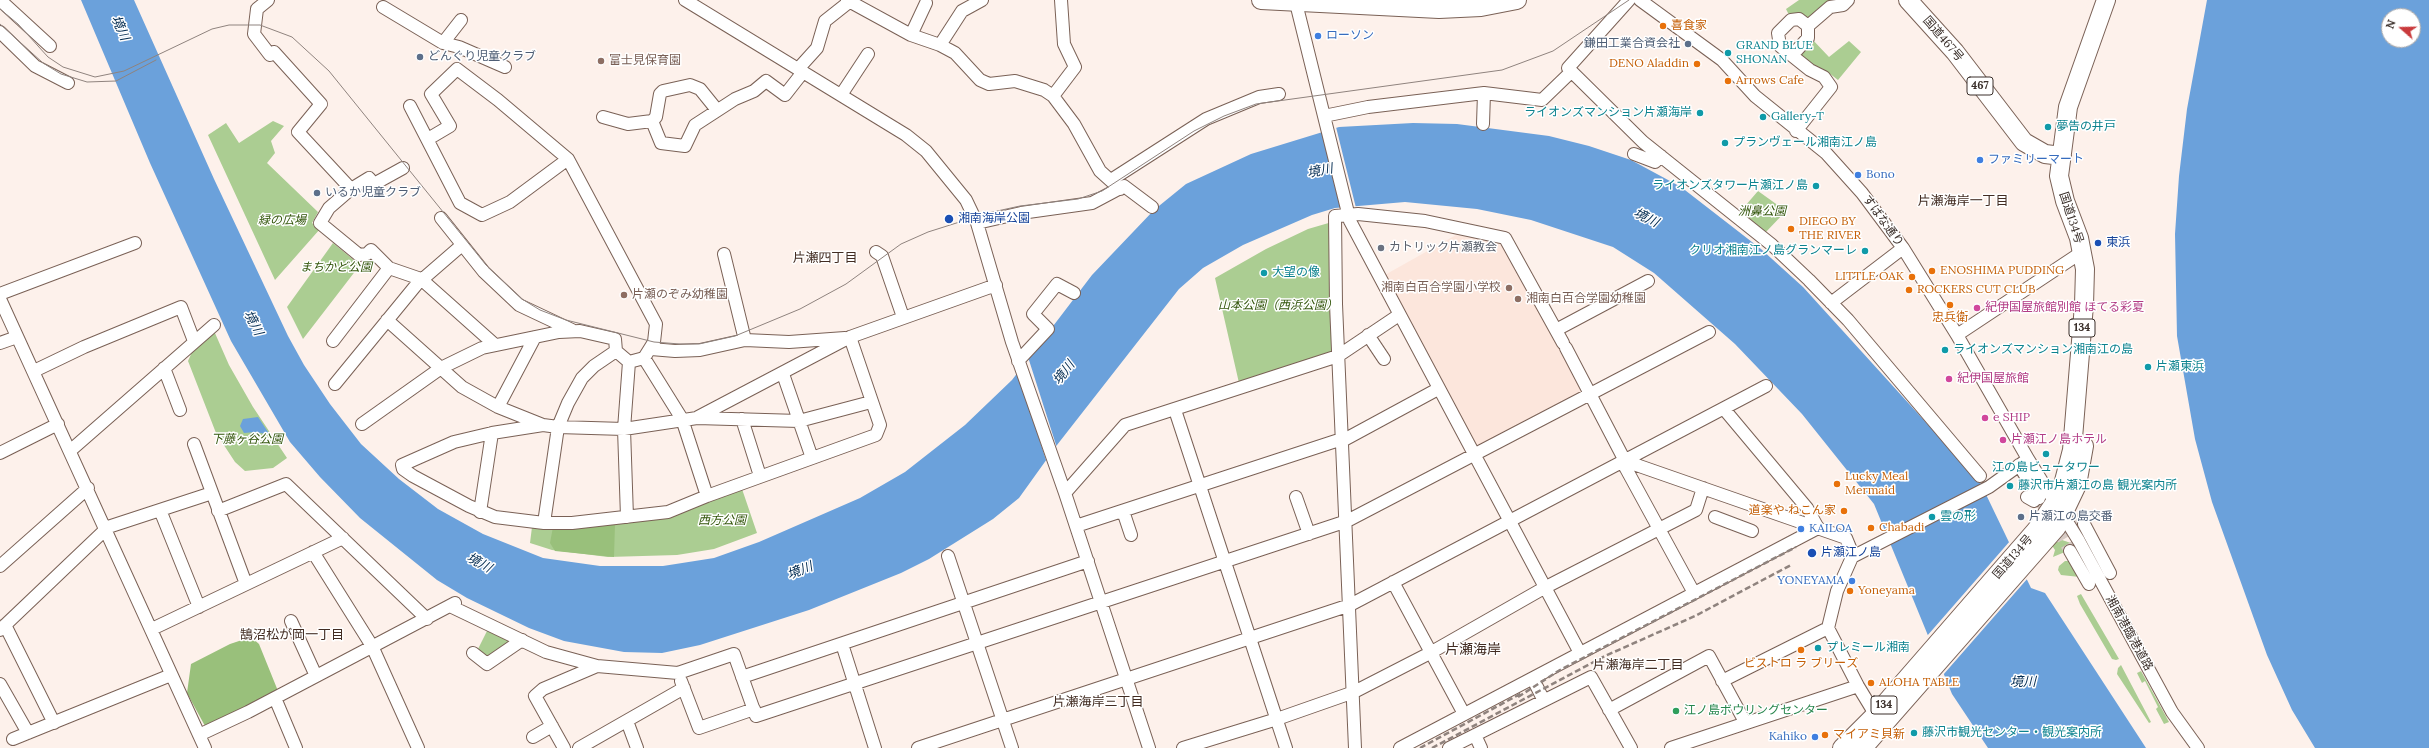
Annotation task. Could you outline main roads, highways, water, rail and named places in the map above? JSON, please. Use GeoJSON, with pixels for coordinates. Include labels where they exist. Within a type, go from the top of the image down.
{"type":"FeatureCollection","features":[{"type":"Feature","properties":{"kind":"highway"},"geometry":{"type":"LineString","coordinates":[[1261,0],[1296,3],[1439,9],[1518,0]]}},
{"type":"Feature","properties":{"kind":"highway","name":"国道467号"},"geometry":{"type":"LineString","coordinates":[[1908,0],[1955,52],[2024,142],[2045,154],[2062,156]]}},
{"type":"Feature","properties":{"kind":"highway","name":"国道134号"},"geometry":{"type":"LineString","coordinates":[[1863,748],[1879,721],[2025,554],[2040,526],[2045,502],[2069,467],[2072,450],[2084,305],[2082,252],[2076,227],[2063,195],[2059,176],[2068,107],[2106,0]]}},
{"type":"Feature","properties":{"kind":"highway","name":"国道134号"},"geometry":{"type":"LineString","coordinates":[[2045,502],[2077,485],[2084,452],[2096,292],[2094,256],[2090,235],[2075,197],[2070,174],[2062,156]]}},
{"type":"Feature","properties":{"kind":"highway","name":"国道134号"},"geometry":{"type":"LineString","coordinates":[[1842,748],[1879,721]]}},
{"type":"Feature","properties":{"kind":"water","name":"境川"},"geometry":{"type":"Polygon","coordinates":[[[81,0],[134,0],[214,179],[288,336],[304,365],[330,404],[361,444],[399,479],[438,509],[483,534],[543,558],[600,566],[663,566],[714,558],[759,542],[860,498],[905,472],[965,425],[1012,380],[1092,275],[1154,210],[1186,184],[1251,154],[1339,127],[1413,123],[1457,124],[1549,136],[1589,146],[1631,160],[1681,187],[1761,249],[1803,287],[1980,482],[2031,588],[2045,593],[2146,748],[1988,748],[1952,694],[1874,504],[1802,414],[1735,344],[1654,273],[1613,247],[1531,220],[1477,209],[1405,202],[1335,208],[1312,215],[1243,245],[1203,268],[1179,289],[1057,445],[1019,498],[993,519],[929,559],[901,573],[809,610],[700,645],[662,653],[624,652],[564,641],[529,628],[467,598],[437,580],[360,518],[320,477],[290,442],[231,341],[150,163],[81,0]]]}},
{"type":"Feature","properties":{"kind":"water"},"geometry":{"type":"Polygon","coordinates":[[[2207,0],[2429,0],[2429,748],[2315,748],[2292,710],[2267,655],[2212,502],[2195,439],[2177,336],[2175,234],[2179,176],[2187,109],[2207,0]]]}},
{"type":"Feature","properties":{"kind":"water"},"geometry":{"type":"Polygon","coordinates":[[[258,417],[270,435],[256,432],[244,433],[240,426],[243,419],[258,417]]]}},
{"type":"Feature","properties":{"kind":"tunnel"},"geometry":{"type":"LineString","coordinates":[[2039,498],[2070,551]]}},
{"type":"Feature","properties":{"kind":"tunnel"},"geometry":{"type":"LineString","coordinates":[[2060,531],[2085,516]]}},
{"type":"Feature","properties":{"kind":"tram line"},"geometry":{"type":"LineString","coordinates":[[0,9],[18,24],[48,57],[63,67],[95,77],[124,71],[212,29],[229,25],[260,25],[292,37],[329,71],[486,265],[522,299],[540,310],[566,320],[654,342],[699,344],[735,336],[800,309],[846,284],[901,244],[928,232],[988,213],[1020,206],[1078,199],[1102,191],[1194,131],[1224,116],[1256,104],[1502,70],[1553,51],[1629,0]]}},
{"type":"Feature","properties":{"kind":"tram line"},"geometry":{"type":"LineString","coordinates":[[0,24],[43,63],[61,74],[87,82],[116,81],[156,60]]}},
{"type":"Feature","properties":{"kind":"railway"},"geometry":{"type":"LineString","coordinates":[[1518,697],[1560,670],[1796,547]]}},
{"type":"Feature","properties":{"kind":"railway"},"geometry":{"type":"LineString","coordinates":[[1432,748],[1605,656],[1695,616],[1791,565]]}},
{"type":"Feature","properties":{"kind":"railway"},"geometry":{"type":"LineString","coordinates":[[1420,748],[1522,693]]}},
{"type":"Feature","properties":{"kind":"place","name":"喜食家"},"geometry":{"type":"Point","coordinates":[1663,26]}},
{"type":"Feature","properties":{"kind":"place","name":"ローソン"},"geometry":{"type":"Point","coordinates":[1318,36]}},
{"type":"Feature","properties":{"kind":"place","name":"鎌田工業合資会社"},"geometry":{"type":"Point","coordinates":[1688,44]}},
{"type":"Feature","properties":{"kind":"place","name":"GRAND BLUE SHONAN"},"geometry":{"type":"Point","coordinates":[1728,53]}},
{"type":"Feature","properties":{"kind":"place","name":"どんぐり児童クラブ"},"geometry":{"type":"Point","coordinates":[420,57]}},
{"type":"Feature","properties":{"kind":"place","name":"富士見保育園"},"geometry":{"type":"Point","coordinates":[601,61]}},
{"type":"Feature","properties":{"kind":"place","name":"DENO Aladdin"},"geometry":{"type":"Point","coordinates":[1697,64]}},
{"type":"Feature","properties":{"kind":"place","name":"Arrows Cafe"},"geometry":{"type":"Point","coordinates":[1728,81]}},
{"type":"Feature","properties":{"kind":"place","name":"ライオンズマンション片瀬海岸"},"geometry":{"type":"Point","coordinates":[1700,113]}},
{"type":"Feature","properties":{"kind":"place","name":"Gallery-T"},"geometry":{"type":"Point","coordinates":[1763,117]}},
{"type":"Feature","properties":{"kind":"place","name":"夢告の井戸"},"geometry":{"type":"Point","coordinates":[2048,127]}},
{"type":"Feature","properties":{"kind":"place","name":"プランヴェール湘南江ノ島"},"geometry":{"type":"Point","coordinates":[1725,143]}},
{"type":"Feature","properties":{"kind":"place","name":"ファミリーマート"},"geometry":{"type":"Point","coordinates":[1980,160]}},
{"type":"Feature","properties":{"kind":"place","name":"Bono"},"geometry":{"type":"Point","coordinates":[1858,175]}},
{"type":"Feature","properties":{"kind":"place","name":"ライオンズタワー片瀬江ノ島"},"geometry":{"type":"Point","coordinates":[1816,186]}},
{"type":"Feature","properties":{"kind":"place","name":"いるか児童クラブ"},"geometry":{"type":"Point","coordinates":[317,193]}},
{"type":"Feature","properties":{"kind":"place","name":"湘南海岸公園"},"geometry":{"type":"Point","coordinates":[949,219]}},
{"type":"Feature","properties":{"kind":"place","name":"DIEGO BY THE RIVER"},"geometry":{"type":"Point","coordinates":[1791,229]}},
{"type":"Feature","properties":{"kind":"place","name":"東浜"},"geometry":{"type":"Point","coordinates":[2098,243]}},
{"type":"Feature","properties":{"kind":"place","name":"カトリック片瀬教会"},"geometry":{"type":"Point","coordinates":[1381,248]}},
{"type":"Feature","properties":{"kind":"place","name":"クリオ湘南江ノ島グランマーレ"},"geometry":{"type":"Point","coordinates":[1865,251]}},
{"type":"Feature","properties":{"kind":"place","name":"ENOSHIMA PUDDING"},"geometry":{"type":"Point","coordinates":[1932,271]}},
{"type":"Feature","properties":{"kind":"place","name":"大望の像"},"geometry":{"type":"Point","coordinates":[1264,273]}},
{"type":"Feature","properties":{"kind":"place","name":"LITTLE OAK"},"geometry":{"type":"Point","coordinates":[1912,277]}},
{"type":"Feature","properties":{"kind":"place","name":"湘南白百合学園小学校"},"geometry":{"type":"Point","coordinates":[1509,288]}},
{"type":"Feature","properties":{"kind":"place","name":"ROCKERS CUT CLUB"},"geometry":{"type":"Point","coordinates":[1909,290]}},
{"type":"Feature","properties":{"kind":"place","name":"片瀬のぞみ幼稚園"},"geometry":{"type":"Point","coordinates":[624,295]}},
{"type":"Feature","properties":{"kind":"place","name":"湘南白百合学園幼稚園"},"geometry":{"type":"Point","coordinates":[1518,299]}},
{"type":"Feature","properties":{"kind":"place","name":"忠兵衛"},"geometry":{"type":"Point","coordinates":[1950,305]}},
{"type":"Feature","properties":{"kind":"place","name":"紀伊国屋旅館別館 ほてる彩夏"},"geometry":{"type":"Point","coordinates":[1977,308]}},
{"type":"Feature","properties":{"kind":"place","name":"ライオンズマンション湘南江の島"},"geometry":{"type":"Point","coordinates":[1945,350]}},
{"type":"Feature","properties":{"kind":"place","name":"片瀬東浜"},"geometry":{"type":"Point","coordinates":[2148,367]}},
{"type":"Feature","properties":{"kind":"place","name":"紀伊国屋旅館"},"geometry":{"type":"Point","coordinates":[1949,379]}},
{"type":"Feature","properties":{"kind":"place","name":"e SHIP"},"geometry":{"type":"Point","coordinates":[1985,418]}},
{"type":"Feature","properties":{"kind":"place","name":"片瀬江ノ島ホテル"},"geometry":{"type":"Point","coordinates":[2003,440]}},
{"type":"Feature","properties":{"kind":"place","name":"江の島ビュータワー"},"geometry":{"type":"Point","coordinates":[2046,454]}},
{"type":"Feature","properties":{"kind":"place","name":"Lucky Meal Mermaid"},"geometry":{"type":"Point","coordinates":[1837,484]}},
{"type":"Feature","properties":{"kind":"place","name":"藤沢市片瀬江の島 観光案内所"},"geometry":{"type":"Point","coordinates":[2010,486]}},
{"type":"Feature","properties":{"kind":"place","name":"道楽や ねこん家"},"geometry":{"type":"Point","coordinates":[1844,511]}},
{"type":"Feature","properties":{"kind":"place","name":"雲の形"},"geometry":{"type":"Point","coordinates":[1932,517]}},
{"type":"Feature","properties":{"kind":"place","name":"片瀬江の島交番"},"geometry":{"type":"Point","coordinates":[2021,517]}},
{"type":"Feature","properties":{"kind":"place","name":"Chabadi"},"geometry":{"type":"Point","coordinates":[1871,528]}},
{"type":"Feature","properties":{"kind":"place","name":"KAILOA"},"geometry":{"type":"Point","coordinates":[1801,529]}},
{"type":"Feature","properties":{"kind":"place","name":"片瀬江ノ島"},"geometry":{"type":"Point","coordinates":[1812,553]}},
{"type":"Feature","properties":{"kind":"place","name":"YONEYAMA"},"geometry":{"type":"Point","coordinates":[1852,581]}},
{"type":"Feature","properties":{"kind":"place","name":"Yoneyama"},"geometry":{"type":"Point","coordinates":[1850,591]}},
{"type":"Feature","properties":{"kind":"place","name":"プレミール湘南"},"geometry":{"type":"Point","coordinates":[1818,648]}},
{"type":"Feature","properties":{"kind":"place","name":"ビストロ ラ ブリーズ"},"geometry":{"type":"Point","coordinates":[1801,650]}},
{"type":"Feature","properties":{"kind":"place","name":"ALOHA TABLE"},"geometry":{"type":"Point","coordinates":[1871,683]}},
{"type":"Feature","properties":{"kind":"place","name":"江ノ島ボウリングセンター"},"geometry":{"type":"Point","coordinates":[1676,711]}},
{"type":"Feature","properties":{"kind":"place","name":"藤沢市観光センター・観光案内所"},"geometry":{"type":"Point","coordinates":[1914,733]}},
{"type":"Feature","properties":{"kind":"place","name":"マイアミ貝新"},"geometry":{"type":"Point","coordinates":[1825,735]}},
{"type":"Feature","properties":{"kind":"place","name":"Kahiko"},"geometry":{"type":"Point","coordinates":[1815,737]}},
{"type":"Feature","properties":{"kind":"district","name":"片瀬海岸一丁目"},"geometry":{"type":"Point","coordinates":[1963,201]}},
{"type":"Feature","properties":{"kind":"district","name":"片瀬四丁目"},"geometry":{"type":"Point","coordinates":[825,258]}},
{"type":"Feature","properties":{"kind":"district","name":"鵠沼松が岡一丁目"},"geometry":{"type":"Point","coordinates":[292,635]}},
{"type":"Feature","properties":{"kind":"district","name":"片瀬海岸"},"geometry":{"type":"Point","coordinates":[1473,650]}},
{"type":"Feature","properties":{"kind":"district","name":"片瀬海岸二丁目"},"geometry":{"type":"Point","coordinates":[1638,665]}},
{"type":"Feature","properties":{"kind":"district","name":"片瀬海岸三丁目"},"geometry":{"type":"Point","coordinates":[1098,702]}},
{"type":"Feature","properties":{"kind":"park label","name":"洲鼻公園"},"geometry":{"type":"Point","coordinates":[1762,212]}},
{"type":"Feature","properties":{"kind":"park label","name":"緑の広場"},"geometry":{"type":"Point","coordinates":[282,221]}},
{"type":"Feature","properties":{"kind":"park label","name":"まちかど公園"},"geometry":{"type":"Point","coordinates":[336,268]}},
{"type":"Feature","properties":{"kind":"park label","name":"山本公園（西浜公園）"},"geometry":{"type":"Point","coordinates":[1278,306]}},
{"type":"Feature","properties":{"kind":"park label","name":"下藤ヶ谷公園"},"geometry":{"type":"Point","coordinates":[247,440]}},
{"type":"Feature","properties":{"kind":"park label","name":"西方公園"},"geometry":{"type":"Point","coordinates":[722,521]}}]}
